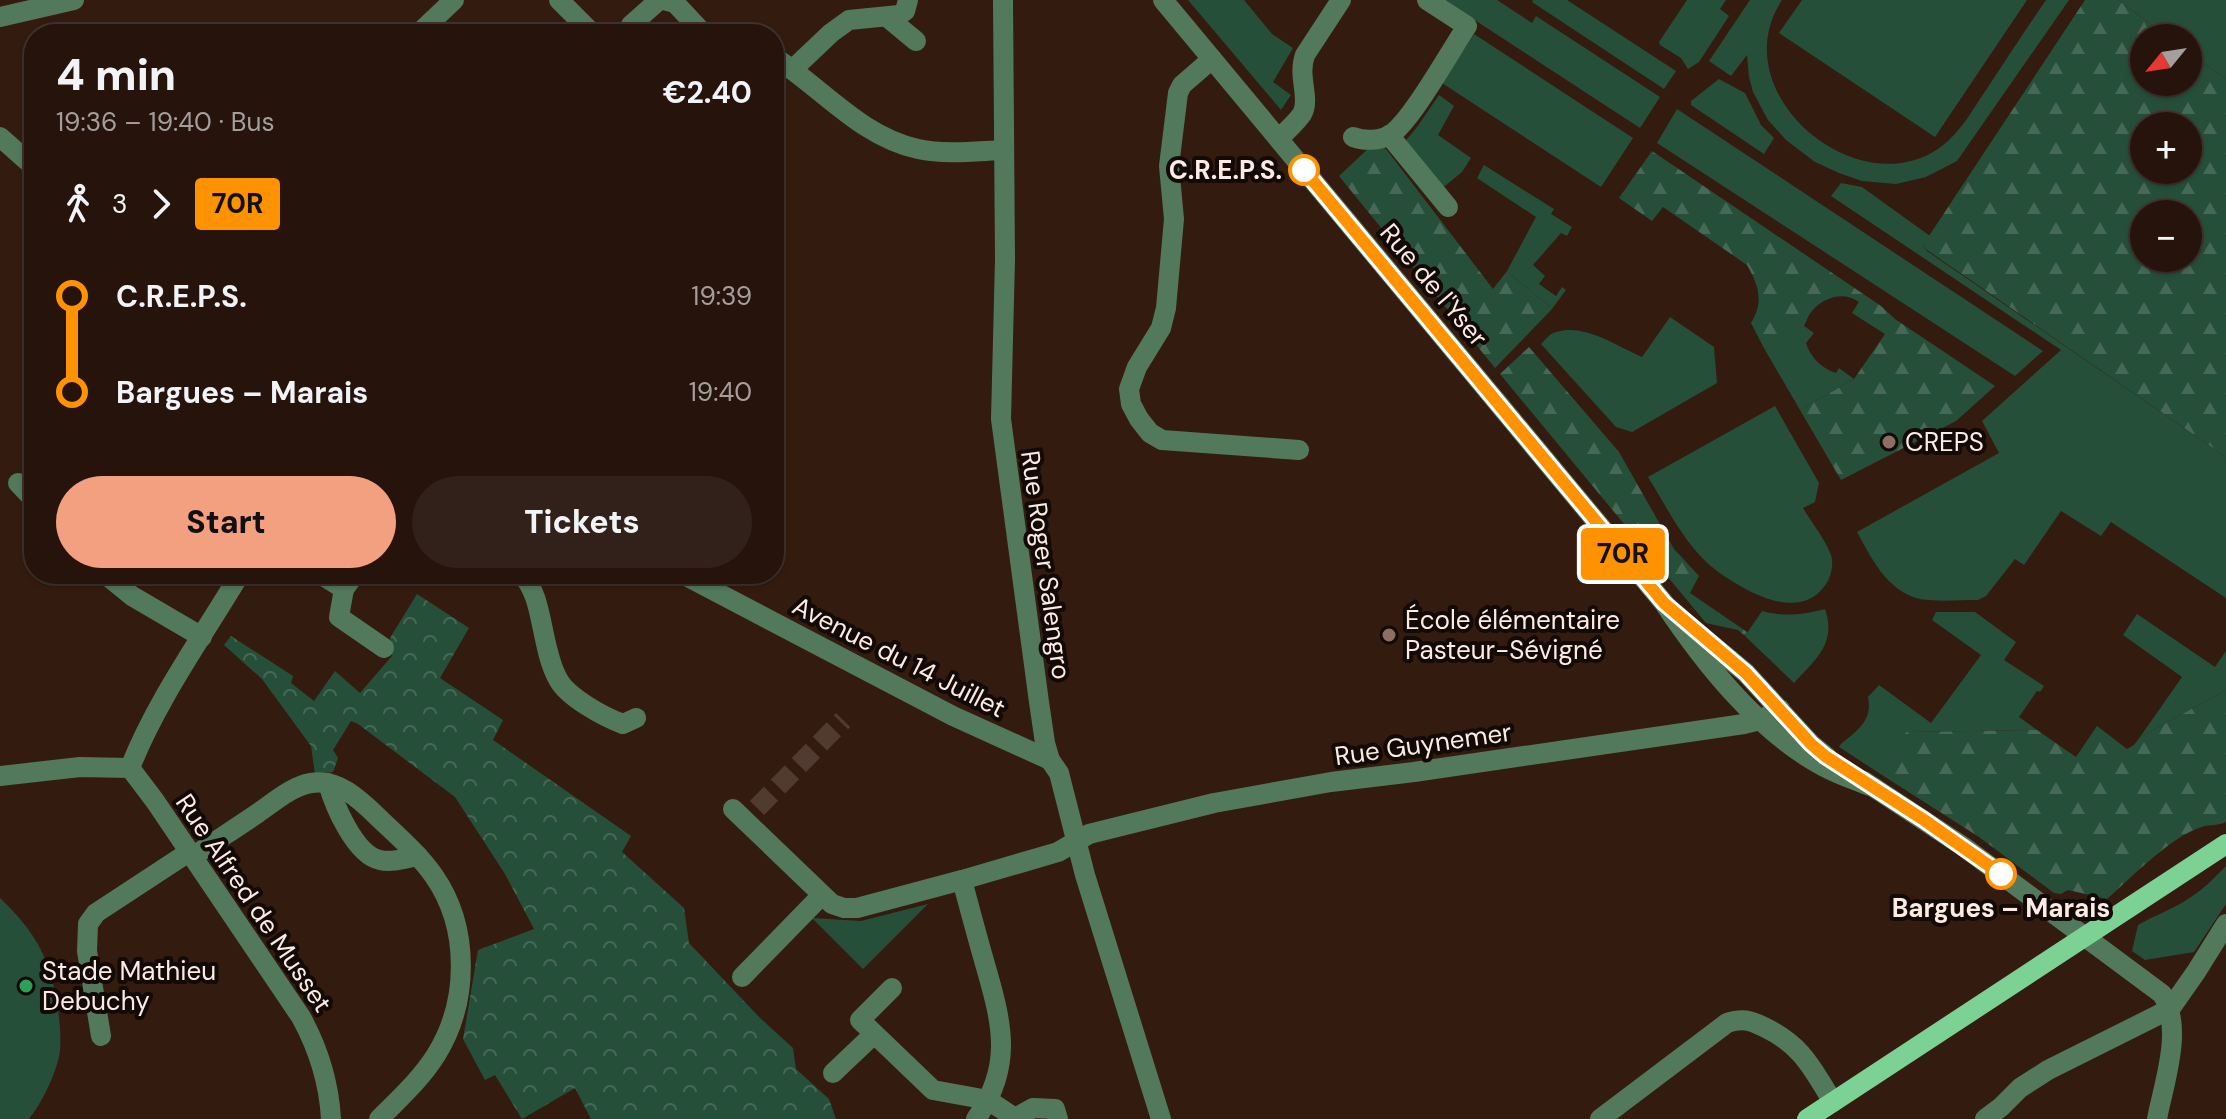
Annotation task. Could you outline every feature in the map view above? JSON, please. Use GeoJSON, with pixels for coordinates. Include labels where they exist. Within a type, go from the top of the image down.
{"type":"FeatureCollection","features":[{"type":"Feature","properties":{"kind":"main road"},"geometry":{"type":"LineString","coordinates":[[1807,1119],[2226,844]]}},
{"type":"Feature","properties":{"kind":"street"},"geometry":{"type":"LineString","coordinates":[[0,17],[74,0]]}},
{"type":"Feature","properties":{"kind":"street"},"geometry":{"type":"LineString","coordinates":[[429,24],[454,0]]}},
{"type":"Feature","properties":{"kind":"street"},"geometry":{"type":"LineString","coordinates":[[559,0],[583,24]]}},
{"type":"Feature","properties":{"kind":"street"},"geometry":{"type":"LineString","coordinates":[[632,24],[658,1],[664,0],[675,3],[695,24]]}},
{"type":"Feature","properties":{"kind":"street"},"geometry":{"type":"LineString","coordinates":[[792,70],[849,20],[899,15],[905,11],[908,0]]}},
{"type":"Feature","properties":{"kind":"street","name":"Rue Roger Salengro"},"geometry":{"type":"LineString","coordinates":[[1003,0],[1005,259],[1001,431],[1039,702],[1045,743],[1050,760],[1059,773],[1076,842],[1161,1119]]}},
{"type":"Feature","properties":{"kind":"street","name":"Rue de l'Yser"},"geometry":{"type":"LineString","coordinates":[[1163,0],[1664,603],[1695,647],[1760,720],[1820,765],[1873,787]]}},
{"type":"Feature","properties":{"kind":"street"},"geometry":{"type":"LineString","coordinates":[[1279,139],[1304,111],[1302,63],[1341,0]]}},
{"type":"Feature","properties":{"kind":"street"},"geometry":{"type":"LineString","coordinates":[[1353,137],[1375,140],[1389,135],[1407,117],[1467,26],[1427,0]]}},
{"type":"Feature","properties":{"kind":"street"},"geometry":{"type":"LineString","coordinates":[[887,17],[916,41]]}},
{"type":"Feature","properties":{"kind":"street"},"geometry":{"type":"LineString","coordinates":[[1212,59],[1182,85],[1178,93],[1169,166],[1174,219],[1166,308],[1156,338],[1131,381],[1129,397],[1144,427],[1162,440],[1299,450]]}},
{"type":"Feature","properties":{"kind":"street"},"geometry":{"type":"LineString","coordinates":[[784,64],[858,120],[902,144],[938,151],[1004,150]]}},
{"type":"Feature","properties":{"kind":"street"},"geometry":{"type":"LineString","coordinates":[[1389,135],[1448,207]]}},
{"type":"Feature","properties":{"kind":"street"},"geometry":{"type":"LineString","coordinates":[[0,137],[24,158]]}},
{"type":"Feature","properties":{"kind":"street"},"geometry":{"type":"LineString","coordinates":[[18,483],[24,489]]}},
{"type":"Feature","properties":{"kind":"street"},"geometry":{"type":"LineString","coordinates":[[117,584],[202,637]]}},
{"type":"Feature","properties":{"kind":"street"},"geometry":{"type":"LineString","coordinates":[[0,776],[80,767],[130,768],[149,726],[234,584]]}},
{"type":"Feature","properties":{"kind":"street"},"geometry":{"type":"LineString","coordinates":[[349,584],[339,617],[384,648]]}},
{"type":"Feature","properties":{"kind":"street"},"geometry":{"type":"LineString","coordinates":[[528,584],[534,593],[558,681],[614,721],[623,724],[636,718]]}},
{"type":"Feature","properties":{"kind":"street","name":"Avenue du 14 Juillet"},"geometry":{"type":"LineString","coordinates":[[701,584],[953,716],[1050,760]]}},
{"type":"Feature","properties":{"kind":"street","name":"Rue de l'Yser"},"geometry":{"type":"LineString","coordinates":[[1664,603],[1746,673],[1825,756],[1964,847],[2158,990],[2170,1009]]}},
{"type":"Feature","properties":{"kind":"street","name":"Rue Guynemer"},"geometry":{"type":"LineString","coordinates":[[822,895],[832,904],[857,908],[1058,852],[1089,834],[1214,803],[1331,782],[1760,720],[1780,709]]}},
{"type":"Feature","properties":{"kind":"street","name":"Rue Alfred de Musset"},"geometry":{"type":"LineString","coordinates":[[130,768],[307,1029],[323,1069],[331,1119]]}},
{"type":"Feature","properties":{"kind":"street"},"geometry":{"type":"LineString","coordinates":[[101,1036],[87,951],[88,924],[96,913],[291,790],[314,782],[328,783],[358,800],[418,856],[439,884],[454,922],[461,966],[454,1017],[438,1052],[383,1118]]}},
{"type":"Feature","properties":{"kind":"street"},"geometry":{"type":"LineString","coordinates":[[328,783],[344,823],[371,857],[387,861],[418,856]]}},
{"type":"Feature","properties":{"kind":"street"},"geometry":{"type":"LineString","coordinates":[[742,977],[822,895],[744,812]]}},
{"type":"Feature","properties":{"kind":"street"},"geometry":{"type":"LineString","coordinates":[[962,880],[998,1009],[1002,1035],[1000,1064],[988,1100],[976,1119]]}},
{"type":"Feature","properties":{"kind":"street"},"geometry":{"type":"LineString","coordinates":[[1985,1119],[2020,1088],[2048,1070],[2170,1009],[2226,924]]}},
{"type":"Feature","properties":{"kind":"street"},"geometry":{"type":"LineString","coordinates":[[892,988],[860,1020],[933,1090],[988,1100],[1014,1119],[1033,1108],[1055,1109],[1058,1119]]}},
{"type":"Feature","properties":{"kind":"street"},"geometry":{"type":"LineString","coordinates":[[2157,1119],[2172,1040],[2170,1009]]}},
{"type":"Feature","properties":{"kind":"street"},"geometry":{"type":"LineString","coordinates":[[1600,1119],[1727,1023],[1746,1019],[1796,1046],[1833,1102]]}},
{"type":"Feature","properties":{"kind":"street"},"geometry":{"type":"LineString","coordinates":[[833,1073],[874,1034]]}},
{"type":"Feature","properties":{"kind":"green space"},"geometry":{"type":"Polygon","coordinates":[[[1188,0],[1244,0],[1272,34],[1293,48],[1273,82],[1291,95],[1281,110],[1188,0]]]}},
{"type":"Feature","properties":{"kind":"green space"},"geometry":{"type":"Polygon","coordinates":[[[1444,0],[1497,0],[1532,23],[1536,16],[1660,97],[1640,128],[1444,0]]]}},
{"type":"Feature","properties":{"kind":"green space"},"geometry":{"type":"Polygon","coordinates":[[[1533,0],[1567,0],[1676,71],[1664,89],[1533,0]]]}},
{"type":"Feature","properties":{"kind":"green space"},"geometry":{"type":"Polygon","coordinates":[[[1687,0],[1726,0],[1720,9],[1729,16],[1699,62],[1688,69],[1681,58],[1659,42],[1687,0]]]}},
{"type":"Feature","properties":{"kind":"green space"},"geometry":{"type":"Polygon","coordinates":[[[1750,0],[1782,0],[1768,35],[1769,70],[1783,102],[1806,130],[1836,150],[1870,162],[1905,162],[1938,149],[1960,129],[2046,0],[2069,0],[1957,161],[1926,177],[1896,184],[1862,181],[1815,162],[1786,140],[1768,120],[1753,92],[1747,55],[1731,76],[1709,61],[1750,0]]]}},
{"type":"Feature","properties":{"kind":"green space"},"geometry":{"type":"Polygon","coordinates":[[[1802,0],[2027,0],[1935,137],[1779,33],[1802,0]]]}},
{"type":"Feature","properties":{"kind":"green space"},"geometry":{"type":"Polygon","coordinates":[[[2085,0],[2118,0],[2151,24],[2130,24],[2130,96],[2202,96],[2202,62],[2226,79],[2226,457],[1923,245],[2085,0]]]}},
{"type":"Feature","properties":{"kind":"green space"},"geometry":{"type":"Polygon","coordinates":[[[2118,0],[2226,0],[2226,79],[2202,62],[2202,24],[2151,24],[2118,0]]]}},
{"type":"Feature","properties":{"kind":"green space"},"geometry":{"type":"Polygon","coordinates":[[[1474,34],[1633,138],[1601,187],[1442,83],[1474,34]]]}},
{"type":"Feature","properties":{"kind":"green space"},"geometry":{"type":"Polygon","coordinates":[[[1719,79],[1745,93],[1761,125],[1774,138],[1764,154],[1691,105],[1691,101],[1719,79]]]}},
{"type":"Feature","properties":{"kind":"green space"},"geometry":{"type":"Polygon","coordinates":[[[1439,95],[1454,106],[1438,135],[1471,158],[1462,172],[1440,190],[1402,145],[1439,95]]]}},
{"type":"Feature","properties":{"kind":"green space"},"geometry":{"type":"Polygon","coordinates":[[[1677,109],[2043,351],[2015,376],[1657,143],[1677,109]]]}},
{"type":"Feature","properties":{"kind":"green space"},"geometry":{"type":"Polygon","coordinates":[[[1378,145],[1386,149],[1493,289],[1507,271],[1552,309],[1495,368],[1339,176],[1370,147],[1378,145]]]}},
{"type":"Feature","properties":{"kind":"green space"},"geometry":{"type":"Polygon","coordinates":[[[1652,151],[1995,386],[1956,421],[1841,480],[1800,410],[1854,379],[1885,334],[1852,313],[1859,302],[1839,296],[1819,304],[1804,326],[1765,350],[1751,323],[1759,301],[1755,280],[1747,265],[1663,207],[1652,221],[1619,198],[1652,151]]]}},
{"type":"Feature","properties":{"kind":"green space"},"geometry":{"type":"Polygon","coordinates":[[[1484,165],[1554,209],[1551,214],[1572,227],[1567,236],[1561,233],[1533,265],[1545,276],[1539,284],[1556,296],[1562,287],[1566,290],[1552,309],[1507,271],[1536,217],[1477,178],[1484,165]]]}},
{"type":"Feature","properties":{"kind":"green space"},"geometry":{"type":"Polygon","coordinates":[[[1841,183],[1862,187],[1930,236],[1923,245],[1927,251],[2226,457],[2226,598],[2111,522],[2101,536],[2061,511],[2024,565],[2015,559],[1986,596],[1978,600],[1920,599],[1898,589],[1882,573],[1857,532],[1999,453],[1982,421],[2061,350],[1831,196],[1841,183]]]}},
{"type":"Feature","properties":{"kind":"green space"},"geometry":{"type":"Polygon","coordinates":[[[1670,317],[1714,347],[1717,383],[1632,432],[1616,427],[1541,344],[1554,333],[1578,331],[1600,337],[1642,357],[1670,317]]]}},
{"type":"Feature","properties":{"kind":"green space"},"geometry":{"type":"Polygon","coordinates":[[[1804,326],[1814,333],[1806,343],[1817,362],[1836,373],[1839,368],[1854,379],[1800,410],[1765,350],[1804,326]]]}},
{"type":"Feature","properties":{"kind":"green space"},"geometry":{"type":"Polygon","coordinates":[[[1529,347],[1619,452],[1674,549],[1699,576],[1690,593],[1747,632],[1745,636],[1738,630],[1706,623],[1500,374],[1529,347]]]}},
{"type":"Feature","properties":{"kind":"green space"},"geometry":{"type":"Polygon","coordinates":[[[1775,406],[1819,483],[1815,502],[1803,508],[1832,559],[1832,570],[1826,584],[1815,596],[1802,602],[1772,600],[1742,587],[1717,571],[1687,540],[1648,477],[1775,406]]]}},
{"type":"Feature","properties":{"kind":"green space"},"geometry":{"type":"Polygon","coordinates":[[[417,594],[469,628],[440,678],[503,720],[493,740],[631,836],[622,852],[684,908],[689,943],[793,1048],[796,1069],[829,1099],[836,1119],[591,1119],[575,1088],[522,1119],[495,1075],[485,1080],[463,1039],[478,950],[534,929],[505,874],[455,797],[358,724],[351,721],[333,750],[338,758],[333,772],[315,774],[311,746],[262,679],[224,645],[231,636],[293,676],[291,683],[314,701],[335,671],[360,693],[392,656],[390,638],[417,594]]]}},
{"type":"Feature","properties":{"kind":"green space"},"geometry":{"type":"Polygon","coordinates":[[[1825,609],[1828,621],[1826,642],[1816,659],[1794,683],[1745,636],[1762,611],[1794,614],[1825,609]]]}},
{"type":"Feature","properties":{"kind":"green space"},"geometry":{"type":"Polygon","coordinates":[[[1936,612],[1975,612],[2016,642],[2004,660],[2044,686],[2019,717],[2037,730],[1907,732],[1882,775],[1839,747],[1866,718],[1868,697],[1879,685],[1931,723],[1981,655],[1932,620],[1936,612]]]}},
{"type":"Feature","properties":{"kind":"green space"},"geometry":{"type":"Polygon","coordinates":[[[2137,614],[2215,667],[2226,651],[2226,690],[2140,737],[2182,677],[2123,635],[2137,614]]]}},
{"type":"Feature","properties":{"kind":"green space"},"geometry":{"type":"Polygon","coordinates":[[[2226,690],[2226,822],[2202,827],[2178,839],[2107,899],[2068,890],[2061,894],[2054,893],[1979,837],[1882,775],[1906,732],[2037,730],[2076,757],[2097,726],[2127,749],[2140,737],[2226,690]]]}},
{"type":"Feature","properties":{"kind":"green space"},"geometry":{"type":"Polygon","coordinates":[[[2226,866],[2226,904],[2194,952],[2145,960],[2132,951],[2138,925],[2196,894],[2226,866]]]}},
{"type":"Feature","properties":{"kind":"green space","name":"Stade Mathieu Debuchy"},"geometry":{"type":"Polygon","coordinates":[[[0,898],[39,945],[58,1007],[60,1051],[56,1068],[29,1119],[0,1119],[0,898]]]}},
{"type":"Feature","properties":{"kind":"green space"},"geometry":{"type":"Polygon","coordinates":[[[928,904],[863,969],[812,918],[861,921],[928,904]]]}},
{"type":"Feature","properties":{"kind":"tunnel"},"geometry":{"type":"LineString","coordinates":[[757,808],[843,720]]}},
{"type":"Feature","properties":{"kind":"bus line","name":"70R"},"geometry":{"type":"LineString","coordinates":[[1304,170],[1664,603],[1746,673],[1825,756],[2001,874]]}},
{"type":"Feature","properties":{"kind":"place","name":"C.R.E.P.S."},"geometry":{"type":"Point","coordinates":[1304,170]}},
{"type":"Feature","properties":{"kind":"place","name":"CREPS"},"geometry":{"type":"Point","coordinates":[1889,442]}},
{"type":"Feature","properties":{"kind":"place","name":"École élémentaire Pasteur-Sévigné"},"geometry":{"type":"Point","coordinates":[1389,635]}},
{"type":"Feature","properties":{"kind":"place","name":"Bargues – Marais"},"geometry":{"type":"Point","coordinates":[2001,874]}},
{"type":"Feature","properties":{"kind":"place","name":"Stade Mathieu Debuchy"},"geometry":{"type":"Point","coordinates":[26,986]}}]}
